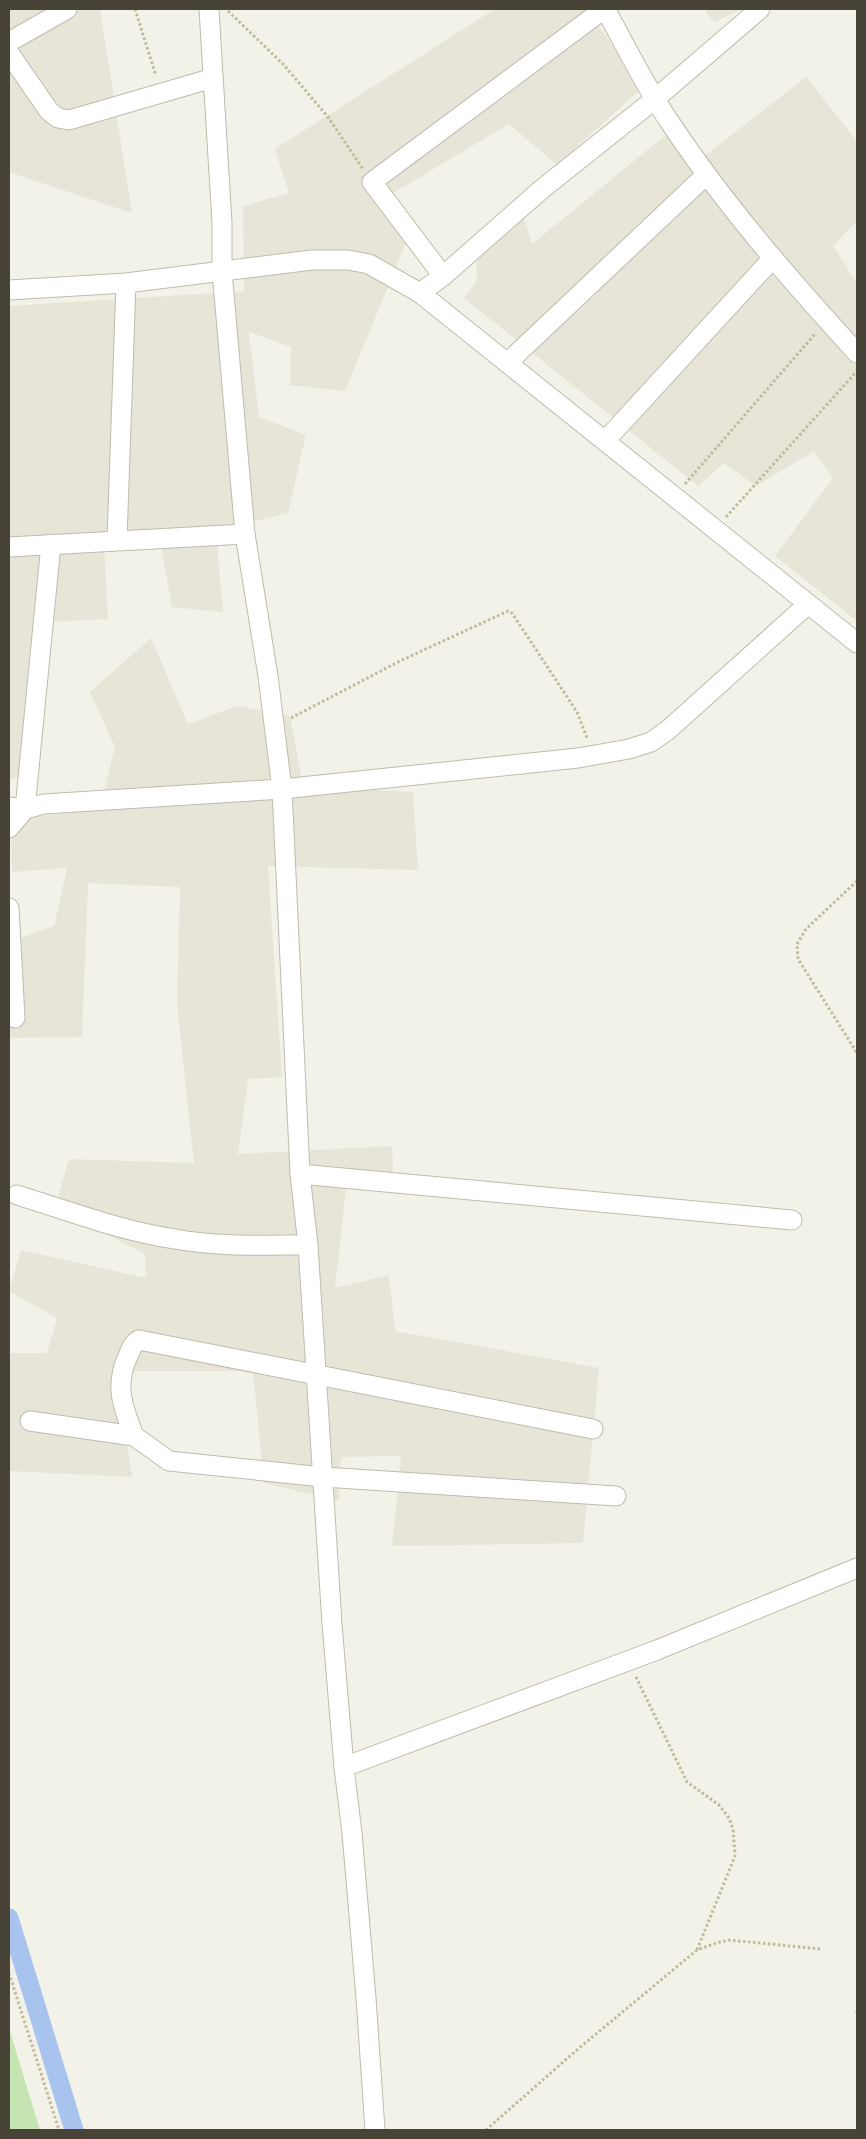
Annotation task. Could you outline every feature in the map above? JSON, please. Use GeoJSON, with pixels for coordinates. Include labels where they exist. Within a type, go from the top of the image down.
{"type":"FeatureCollection","features":[{"type":"Feature","properties":{"kind":"street"},"geometry":{"type":"LineString","coordinates":[[9,42],[67,9]]}},
{"type":"Feature","properties":{"kind":"street"},"geometry":{"type":"LineString","coordinates":[[209,9],[222,223],[222,271],[244,534],[268,676],[282,789],[300,1174],[308,1245],[315,1376],[344,1767],[353,1852],[375,2130]]}},
{"type":"Feature","properties":{"kind":"street"},"geometry":{"type":"LineString","coordinates":[[443,276],[372,182],[604,9],[655,99],[706,174],[772,259],[857,353]]}},
{"type":"Feature","properties":{"kind":"street"},"geometry":{"type":"LineString","coordinates":[[420,293],[443,276],[542,189],[655,99],[760,9]]}},
{"type":"Feature","properties":{"kind":"street"},"geometry":{"type":"LineString","coordinates":[[9,53],[49,110],[58,118],[70,120],[213,78]]}},
{"type":"Feature","properties":{"kind":"street"},"geometry":{"type":"LineString","coordinates":[[507,363],[706,174]]}},
{"type":"Feature","properties":{"kind":"street"},"geometry":{"type":"LineString","coordinates":[[605,440],[772,259]]}},
{"type":"Feature","properties":{"kind":"street"},"geometry":{"type":"LineString","coordinates":[[9,290],[126,283],[312,260],[348,260],[369,264],[420,293],[605,440],[807,605],[857,643]]}},
{"type":"Feature","properties":{"kind":"street"},"geometry":{"type":"LineString","coordinates":[[117,540],[126,283]]}},
{"type":"Feature","properties":{"kind":"street"},"geometry":{"type":"LineString","coordinates":[[9,547],[244,534]]}},
{"type":"Feature","properties":{"kind":"street"},"geometry":{"type":"LineString","coordinates":[[9,828],[17,808],[51,544]]}},
{"type":"Feature","properties":{"kind":"street"},"geometry":{"type":"LineString","coordinates":[[17,808],[44,804],[282,789],[588,756],[629,749],[651,742],[668,730],[807,605]]}},
{"type":"Feature","properties":{"kind":"street"},"geometry":{"type":"LineString","coordinates":[[9,908],[15,1018]]}},
{"type":"Feature","properties":{"kind":"street"},"geometry":{"type":"LineString","coordinates":[[300,1174],[792,1220]]}},
{"type":"Feature","properties":{"kind":"street"},"geometry":{"type":"LineString","coordinates":[[18,1195],[130,1230],[175,1240],[226,1244],[308,1245]]}},
{"type":"Feature","properties":{"kind":"street"},"geometry":{"type":"LineString","coordinates":[[134,1436],[120,1396],[120,1384],[125,1362],[133,1345],[139,1340],[593,1429]]}},
{"type":"Feature","properties":{"kind":"street"},"geometry":{"type":"LineString","coordinates":[[30,1421],[134,1436],[169,1461],[323,1476],[616,1496]]}},
{"type":"Feature","properties":{"kind":"street"},"geometry":{"type":"LineString","coordinates":[[344,1767],[628,1661],[857,1568]]}},
{"type":"Feature","properties":{"kind":"path"},"geometry":{"type":"LineString","coordinates":[[135,9],[161,93]]}},
{"type":"Feature","properties":{"kind":"path"},"geometry":{"type":"LineString","coordinates":[[225,9],[283,64],[302,86],[328,117],[372,182]]}},
{"type":"Feature","properties":{"kind":"path"},"geometry":{"type":"LineString","coordinates":[[674,496],[826,320]]}},
{"type":"Feature","properties":{"kind":"path"},"geometry":{"type":"LineString","coordinates":[[714,529],[857,370]]}},
{"type":"Feature","properties":{"kind":"path"},"geometry":{"type":"LineString","coordinates":[[274,727],[400,661],[508,611],[512,613],[577,712],[587,734],[588,756]]}},
{"type":"Feature","properties":{"kind":"path"},"geometry":{"type":"LineString","coordinates":[[857,881],[806,929],[797,944],[798,959],[857,1053]]}},
{"type":"Feature","properties":{"kind":"path"},"geometry":{"type":"LineString","coordinates":[[628,1661],[687,1782],[719,1805],[729,1818],[733,1829],[735,1856],[697,1950]]}},
{"type":"Feature","properties":{"kind":"path"},"geometry":{"type":"LineString","coordinates":[[486,2130],[578,2049],[697,1950],[716,1942],[729,1940],[820,1949]]}},
{"type":"Feature","properties":{"kind":"path"},"geometry":{"type":"LineString","coordinates":[[9,1973],[59,2130]]}},
{"type":"Feature","properties":{"kind":"shaded area"},"geometry":{"type":"Polygon","coordinates":[[[9,9],[100,9],[132,213],[9,172],[9,9]]]}},
{"type":"Feature","properties":{"kind":"shaded area"},"geometry":{"type":"Polygon","coordinates":[[[495,9],[586,9],[643,87],[557,165],[509,124],[383,199],[406,243],[345,391],[290,385],[291,347],[249,332],[259,417],[306,435],[288,513],[216,531],[223,612],[172,607],[160,540],[104,545],[108,619],[47,622],[38,770],[9,780],[9,306],[244,291],[243,206],[289,193],[275,149],[495,9]]]}},
{"type":"Feature","properties":{"kind":"shaded area"},"geometry":{"type":"Polygon","coordinates":[[[704,9],[742,9],[714,22],[704,9]]]}},
{"type":"Feature","properties":{"kind":"shaded area"},"geometry":{"type":"Polygon","coordinates":[[[806,77],[857,141],[857,221],[833,246],[857,283],[857,621],[775,556],[833,478],[814,451],[756,486],[724,463],[698,486],[464,298],[477,281],[476,247],[524,218],[532,244],[667,134],[694,164],[806,77]]]}},
{"type":"Feature","properties":{"kind":"shaded area"},"geometry":{"type":"Polygon","coordinates":[[[151,638],[188,724],[237,706],[290,716],[303,786],[413,792],[418,870],[268,866],[282,1077],[248,1079],[238,1154],[392,1146],[394,1193],[346,1188],[335,1288],[389,1275],[395,1331],[599,1368],[583,1543],[392,1546],[401,1456],[341,1457],[339,1501],[264,1483],[253,1371],[116,1371],[132,1477],[9,1471],[9,1353],[47,1353],[57,1318],[9,1291],[21,1250],[146,1278],[145,1254],[55,1208],[69,1159],[194,1163],[177,1004],[180,887],[88,883],[82,1037],[9,1038],[9,942],[54,926],[67,868],[12,872],[10,820],[100,809],[115,747],[90,692],[151,638]]]}},
{"type":"Feature","properties":{"kind":"green space"},"geometry":{"type":"Polygon","coordinates":[[[9,2028],[40,2130],[9,2130],[9,2028]]]}},
{"type":"Feature","properties":{"kind":"waterway"},"geometry":{"type":"LineString","coordinates":[[9,1918],[74,2130]]}}]}
